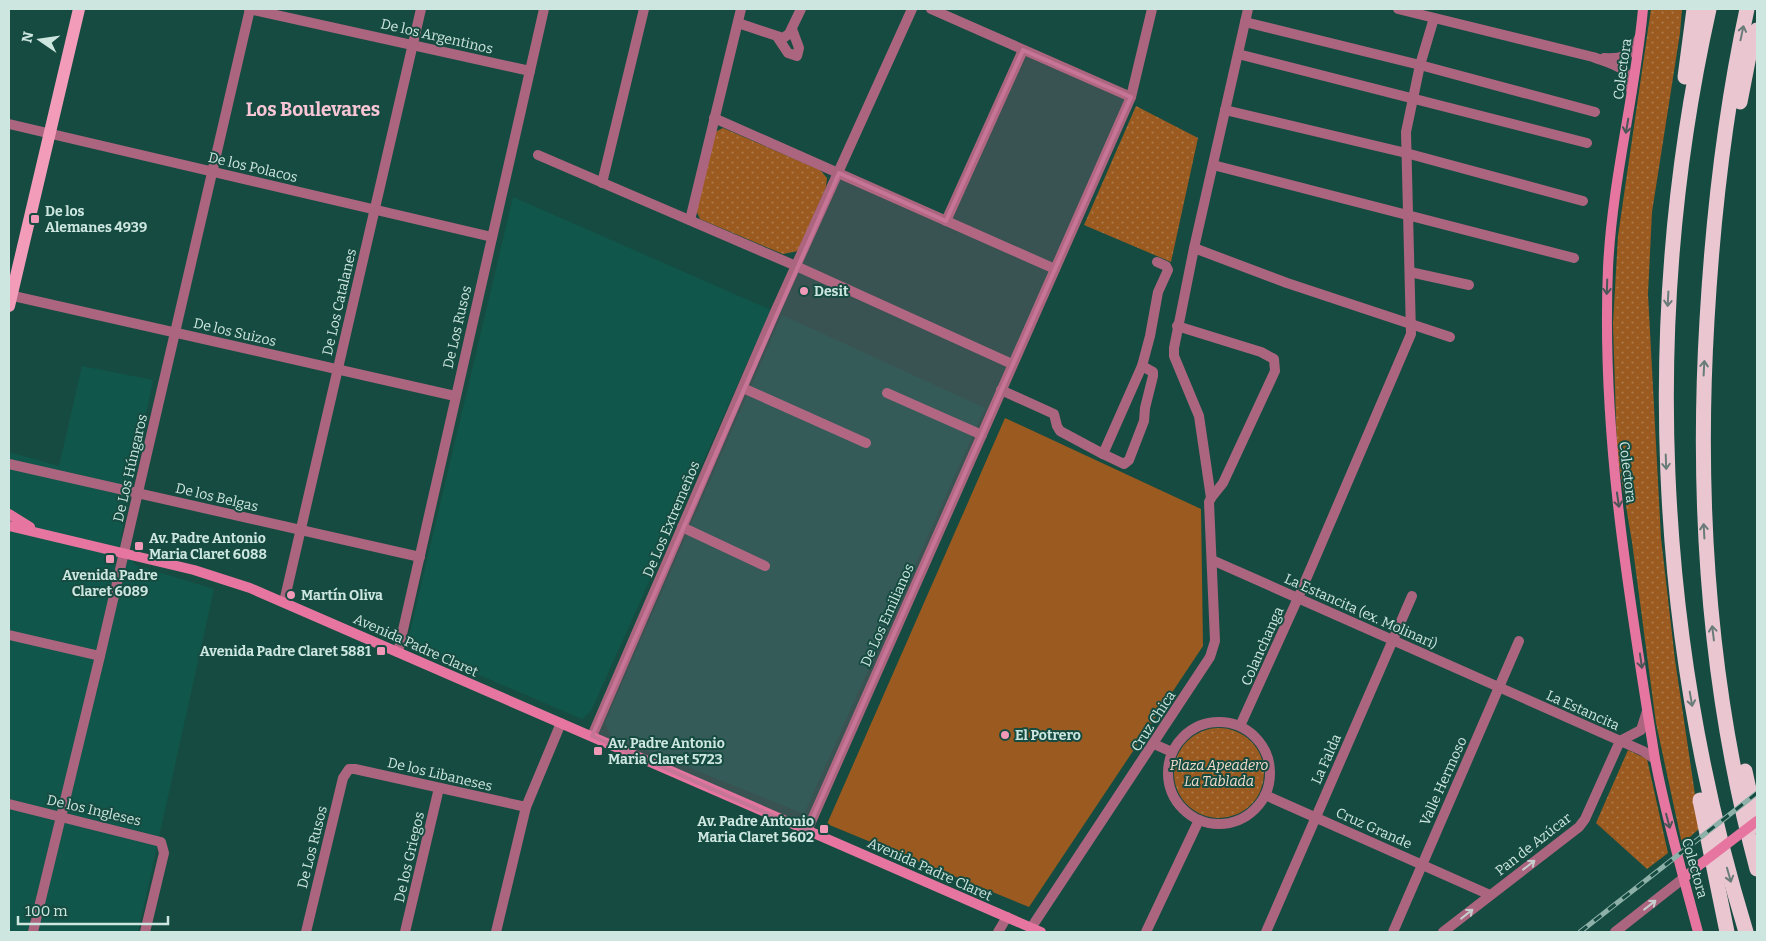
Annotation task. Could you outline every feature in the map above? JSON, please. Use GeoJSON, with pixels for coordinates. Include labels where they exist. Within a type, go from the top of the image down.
{"type":"FeatureCollection","features":[{"type":"Feature","properties":{"kind":"highway"},"geometry":{"type":"LineString","coordinates":[[1694,9],[1668,190],[1669,279],[1665,387],[1668,494],[1679,620],[1697,731],[1720,841],[1746,932]]}},
{"type":"Feature","properties":{"kind":"highway"},"geometry":{"type":"LineString","coordinates":[[1669,279],[1685,135],[1709,9]]}},
{"type":"Feature","properties":{"kind":"highway"},"geometry":{"type":"LineString","coordinates":[[1747,9],[1725,132],[1708,288],[1702,409],[1702,481],[1711,621],[1723,712],[1745,824],[1757,869]]}},
{"type":"Feature","properties":{"kind":"highway"},"geometry":{"type":"LineString","coordinates":[[1708,288],[1725,211],[1745,74],[1757,30]]}},
{"type":"Feature","properties":{"kind":"highway"},"geometry":{"type":"LineString","coordinates":[[1723,712],[1743,765],[1757,826]]}},
{"type":"Feature","properties":{"kind":"highway"},"geometry":{"type":"LineString","coordinates":[[1697,731],[1698,794],[1727,932]]}},
{"type":"Feature","properties":{"kind":"main road"},"geometry":{"type":"LineString","coordinates":[[10,299],[79,9]]}},
{"type":"Feature","properties":{"kind":"main road","name":"Colectora"},"geometry":{"type":"LineString","coordinates":[[1643,9],[1631,103],[1611,225],[1607,291],[1607,381],[1615,478],[1647,711],[1664,806],[1685,877],[1698,932]]}},
{"type":"Feature","properties":{"kind":"main road"},"geometry":{"type":"LineString","coordinates":[[9,514],[26,525],[54,537]]}},
{"type":"Feature","properties":{"kind":"main road","name":"Avenida Padre Claret"},"geometry":{"type":"LineString","coordinates":[[9,526],[232,581],[1036,930]]}},
{"type":"Feature","properties":{"kind":"main road"},"geometry":{"type":"LineString","coordinates":[[9,534],[54,537]]}},
{"type":"Feature","properties":{"kind":"main road"},"geometry":{"type":"LineString","coordinates":[[1685,877],[1757,821]]}},
{"type":"Feature","properties":{"kind":"street","name":"De los Argentinos"},"geometry":{"type":"LineString","coordinates":[[250,9],[530,71]]}},
{"type":"Feature","properties":{"kind":"street","name":"De Los Húngaros"},"geometry":{"type":"LineString","coordinates":[[33,932],[100,656],[250,9]]}},
{"type":"Feature","properties":{"kind":"street","name":"De Los Catalanes"},"geometry":{"type":"LineString","coordinates":[[284,602],[421,9]]}},
{"type":"Feature","properties":{"kind":"street","name":"De Los Rusos"},"geometry":{"type":"LineString","coordinates":[[398,652],[544,9]]}},
{"type":"Feature","properties":{"kind":"street"},"geometry":{"type":"LineString","coordinates":[[602,183],[644,9]]}},
{"type":"Feature","properties":{"kind":"street"},"geometry":{"type":"LineString","coordinates":[[690,220],[741,9]]}},
{"type":"Feature","properties":{"kind":"street"},"geometry":{"type":"LineString","coordinates":[[738,23],[778,38],[786,37],[792,29],[801,9]]}},
{"type":"Feature","properties":{"kind":"street","name":"De Los Extremeños"},"geometry":{"type":"LineString","coordinates":[[592,736],[796,266],[912,9]]}},
{"type":"Feature","properties":{"kind":"street"},"geometry":{"type":"LineString","coordinates":[[931,9],[1131,97]]}},
{"type":"Feature","properties":{"kind":"street","name":"De Los Emilianos"},"geometry":{"type":"LineString","coordinates":[[807,831],[1131,97],[1152,9]]}},
{"type":"Feature","properties":{"kind":"street","name":"Cruz Chica"},"geometry":{"type":"LineString","coordinates":[[1036,930],[1213,650],[1215,641],[1210,500],[1199,416],[1174,356],[1177,326],[1248,9]]}},
{"type":"Feature","properties":{"kind":"street"},"geometry":{"type":"LineString","coordinates":[[1398,9],[1593,57],[1619,67],[1627,72],[1631,86],[1631,103]]}},
{"type":"Feature","properties":{"kind":"street","name":"Colanchanga"},"geometry":{"type":"LineString","coordinates":[[1240,726],[1298,598],[1411,334],[1406,132],[1420,65],[1434,18]]}},
{"type":"Feature","properties":{"kind":"street"},"geometry":{"type":"LineString","coordinates":[[1245,22],[1420,65],[1594,112]]}},
{"type":"Feature","properties":{"kind":"street"},"geometry":{"type":"LineString","coordinates":[[778,38],[788,53],[797,56],[799,48],[792,29]]}},
{"type":"Feature","properties":{"kind":"street"},"geometry":{"type":"LineString","coordinates":[[1593,57],[1616,59],[1625,57],[1633,50],[1641,32]]}},
{"type":"Feature","properties":{"kind":"street"},"geometry":{"type":"LineString","coordinates":[[946,221],[1023,50]]}},
{"type":"Feature","properties":{"kind":"street"},"geometry":{"type":"LineString","coordinates":[[1238,54],[1414,97],[1587,143]]}},
{"type":"Feature","properties":{"kind":"street"},"geometry":{"type":"LineString","coordinates":[[1225,110],[1406,153],[1584,200]]}},
{"type":"Feature","properties":{"kind":"street"},"geometry":{"type":"LineString","coordinates":[[714,118],[1055,269]]}},
{"type":"Feature","properties":{"kind":"street","name":"De los Polacos"},"geometry":{"type":"LineString","coordinates":[[9,124],[492,237]]}},
{"type":"Feature","properties":{"kind":"street"},"geometry":{"type":"LineString","coordinates":[[538,155],[796,266],[1012,364]]}},
{"type":"Feature","properties":{"kind":"street"},"geometry":{"type":"LineString","coordinates":[[1212,165],[1574,258]]}},
{"type":"Feature","properties":{"kind":"street"},"geometry":{"type":"LineString","coordinates":[[1194,248],[1287,283],[1450,337]]}},
{"type":"Feature","properties":{"kind":"street"},"geometry":{"type":"LineString","coordinates":[[1103,454],[1142,366],[1158,292],[1168,270],[1166,266],[1158,262]]}},
{"type":"Feature","properties":{"kind":"street"},"geometry":{"type":"LineString","coordinates":[[1410,272],[1469,285]]}},
{"type":"Feature","properties":{"kind":"street","name":"De los Suizos"},"geometry":{"type":"LineString","coordinates":[[10,299],[175,333],[455,396]]}},
{"type":"Feature","properties":{"kind":"street"},"geometry":{"type":"LineString","coordinates":[[1177,326],[1261,352],[1274,360],[1274,371],[1223,483],[1210,500]]}},
{"type":"Feature","properties":{"kind":"street"},"geometry":{"type":"LineString","coordinates":[[1001,390],[1054,414],[1060,431],[1124,464],[1128,460],[1144,422],[1145,408],[1153,376],[1153,372],[1142,366]]}},
{"type":"Feature","properties":{"kind":"street"},"geometry":{"type":"LineString","coordinates":[[743,388],[866,443]]}},
{"type":"Feature","properties":{"kind":"street"},"geometry":{"type":"LineString","coordinates":[[887,393],[982,435]]}},
{"type":"Feature","properties":{"kind":"street","name":"De los Belgas"},"geometry":{"type":"LineString","coordinates":[[9,464],[420,557]]}},
{"type":"Feature","properties":{"kind":"street"},"geometry":{"type":"LineString","coordinates":[[682,528],[765,566]]}},
{"type":"Feature","properties":{"kind":"street","name":"La Estancita (ex. Molinari)"},"geometry":{"type":"LineString","coordinates":[[1212,560],[1498,688]]}},
{"type":"Feature","properties":{"kind":"street","name":"La Falda"},"geometry":{"type":"LineString","coordinates":[[1266,932],[1412,596]]}},
{"type":"Feature","properties":{"kind":"street"},"geometry":{"type":"LineString","coordinates":[[9,635],[100,656]]}},
{"type":"Feature","properties":{"kind":"street","name":"Valle Hermoso"},"geometry":{"type":"LineString","coordinates":[[1393,932],[1519,641]]}},
{"type":"Feature","properties":{"kind":"street","name":"La Estancita"},"geometry":{"type":"LineString","coordinates":[[1498,688],[1643,750],[1655,759]]}},
{"type":"Feature","properties":{"kind":"street"},"geometry":{"type":"LineString","coordinates":[[1620,741],[1641,730],[1647,711]]}},
{"type":"Feature","properties":{"kind":"street"},"geometry":{"type":"LineString","coordinates":[[1217,721],[1240,726],[1261,744],[1268,760],[1270,778],[1264,796],[1256,808],[1236,821],[1221,824],[1199,820],[1179,806],[1171,792],[1168,776],[1172,752],[1187,733],[1201,725],[1217,721]]}},
{"type":"Feature","properties":{"kind":"street"},"geometry":{"type":"LineString","coordinates":[[496,932],[526,807],[561,723]]}},
{"type":"Feature","properties":{"kind":"street","name":"Pan de Azúcar"},"geometry":{"type":"LineString","coordinates":[[1443,932],[1579,827],[1585,819],[1620,741]]}},
{"type":"Feature","properties":{"kind":"street"},"geometry":{"type":"LineString","coordinates":[[1154,744],[1172,752]]}},
{"type":"Feature","properties":{"kind":"street","name":"De Los Rusos"},"geometry":{"type":"LineString","coordinates":[[306,932],[343,778],[349,769]]}},
{"type":"Feature","properties":{"kind":"street","name":"De los Libaneses"},"geometry":{"type":"LineString","coordinates":[[349,769],[526,807]]}},
{"type":"Feature","properties":{"kind":"street","name":"De los Griegos"},"geometry":{"type":"LineString","coordinates":[[405,932],[439,788]]}},
{"type":"Feature","properties":{"kind":"street","name":"Cruz Grande"},"geometry":{"type":"LineString","coordinates":[[1264,796],[1490,895]]}},
{"type":"Feature","properties":{"kind":"street","name":"De los Ingleses"},"geometry":{"type":"LineString","coordinates":[[9,804],[161,842],[164,853],[144,932]]}},
{"type":"Feature","properties":{"kind":"street"},"geometry":{"type":"LineString","coordinates":[[1146,932],[1199,820]]}},
{"type":"Feature","properties":{"kind":"street"},"geometry":{"type":"LineString","coordinates":[[1615,932],[1685,877]]}},
{"type":"Feature","properties":{"kind":"street"},"geometry":{"type":"LineString","coordinates":[[998,932],[1007,918]]}},
{"type":"Feature","properties":{"kind":"highlighted area"},"geometry":{"type":"Polygon","coordinates":[[[1023,50],[1131,97],[807,831],[592,736],[839,173],[946,221],[1023,50]]]}},
{"type":"Feature","properties":{"kind":"shaded area"},"geometry":{"type":"Polygon","coordinates":[[[513,197],[771,310],[591,711],[582,719],[407,644],[513,197]]]}},
{"type":"Feature","properties":{"kind":"shaded area"},"geometry":{"type":"Polygon","coordinates":[[[782,315],[985,408],[804,814],[611,736],[605,723],[782,315]]]}},
{"type":"Feature","properties":{"kind":"shaded area"},"geometry":{"type":"Polygon","coordinates":[[[82,366],[153,380],[121,536],[135,565],[214,589],[138,932],[9,932],[9,452],[59,466],[82,366]]]}},
{"type":"Feature","properties":{"kind":"green space"},"geometry":{"type":"Polygon","coordinates":[[[1651,9],[1682,9],[1680,33],[1652,212],[1648,294],[1661,538],[1675,660],[1700,828],[1682,844],[1656,723],[1632,542],[1617,452],[1613,324],[1618,236],[1651,9]]]}},
{"type":"Feature","properties":{"kind":"green space"},"geometry":{"type":"Polygon","coordinates":[[[1136,106],[1198,138],[1171,262],[1084,225],[1136,106]]]}},
{"type":"Feature","properties":{"kind":"green space"},"geometry":{"type":"Polygon","coordinates":[[[723,128],[820,170],[827,178],[826,187],[798,251],[783,254],[700,219],[696,210],[715,132],[723,128]]]}},
{"type":"Feature","properties":{"kind":"green space","name":"El Potrero"},"geometry":{"type":"Polygon","coordinates":[[[1005,418],[1201,509],[1203,646],[1029,907],[827,824],[1005,418]]]}},
{"type":"Feature","properties":{"kind":"green space","name":"Plaza Apeadero La Tablada"},"geometry":{"type":"Polygon","coordinates":[[[1219,728],[1236,731],[1251,741],[1261,756],[1264,773],[1261,790],[1251,805],[1236,815],[1219,818],[1202,815],[1187,805],[1177,790],[1174,773],[1177,756],[1187,741],[1202,731],[1219,728]]]}},
{"type":"Feature","properties":{"kind":"green space"},"geometry":{"type":"Polygon","coordinates":[[[1628,750],[1647,759],[1668,853],[1647,869],[1596,823],[1628,750]]]}},
{"type":"Feature","properties":{"kind":"railway"},"geometry":{"type":"LineString","coordinates":[[1580,932],[1757,793]]}},
{"type":"Feature","properties":{"kind":"place","name":"De los Alemanes 4939"},"geometry":{"type":"Point","coordinates":[35,219]}},
{"type":"Feature","properties":{"kind":"place","name":"Desit"},"geometry":{"type":"Point","coordinates":[804,291]}},
{"type":"Feature","properties":{"kind":"place","name":"Av. Padre Antonio Maria Claret 6088"},"geometry":{"type":"Point","coordinates":[139,546]}},
{"type":"Feature","properties":{"kind":"place","name":"Avenida Padre Claret 6089"},"geometry":{"type":"Point","coordinates":[110,559]}},
{"type":"Feature","properties":{"kind":"place","name":"Martín Oliva"},"geometry":{"type":"Point","coordinates":[291,595]}},
{"type":"Feature","properties":{"kind":"place","name":"Avenida Padre Claret 5881"},"geometry":{"type":"Point","coordinates":[381,651]}},
{"type":"Feature","properties":{"kind":"place","name":"El Potrero"},"geometry":{"type":"Point","coordinates":[1005,735]}},
{"type":"Feature","properties":{"kind":"place","name":"Av. Padre Antonio Maria Claret 5723"},"geometry":{"type":"Point","coordinates":[598,751]}},
{"type":"Feature","properties":{"kind":"place","name":"Av. Padre Antonio Maria Claret 5602"},"geometry":{"type":"Point","coordinates":[824,829]}},
{"type":"Feature","properties":{"kind":"district","name":"Los Boulevares"},"geometry":{"type":"Point","coordinates":[313,109]}}]}
